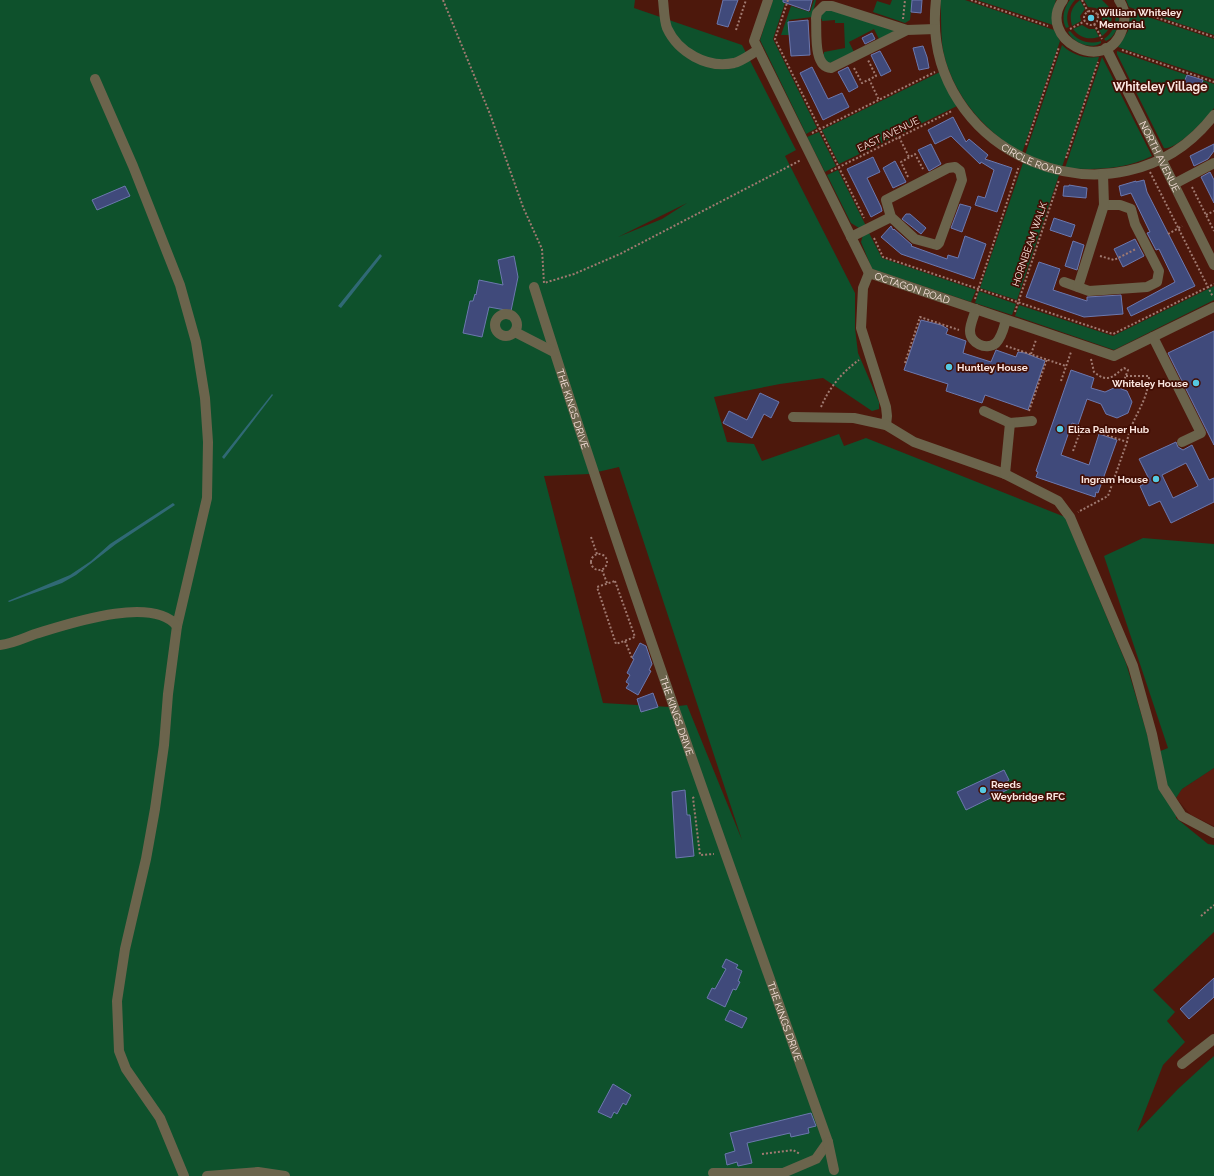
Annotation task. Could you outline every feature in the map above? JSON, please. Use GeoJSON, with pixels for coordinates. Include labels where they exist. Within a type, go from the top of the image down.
{"type":"FeatureCollection","features":[{"type":"Feature","properties":{"kind":"street"},"geometry":{"type":"LineString","coordinates":[[663,0],[667,27],[670,32],[676,41],[688,53],[700,60],[718,65],[735,63],[758,50]]}},
{"type":"Feature","properties":{"kind":"street","name":"OCTAGON ROAD"},"geometry":{"type":"LineString","coordinates":[[768,0],[754,41],[868,273],[1114,356],[1214,307]]}},
{"type":"Feature","properties":{"kind":"street","name":"CIRCLE ROAD"},"geometry":{"type":"LineString","coordinates":[[936,0],[935,29],[943,68],[952,89],[973,121],[990,136],[1022,159],[1062,172],[1103,174],[1123,171],[1161,158],[1189,140],[1214,115]]}},
{"type":"Feature","properties":{"kind":"street"},"geometry":{"type":"LineString","coordinates":[[1063,0],[1058,13],[1061,33],[1076,48],[1086,51],[1106,48],[1121,33],[1124,24],[1121,3]]}},
{"type":"Feature","properties":{"kind":"street"},"geometry":{"type":"LineString","coordinates":[[904,30],[831,68],[824,67],[819,61],[816,18],[817,13],[824,6],[832,6],[904,30],[935,29]]}},
{"type":"Feature","properties":{"kind":"street","name":"NORTH AVENUE"},"geometry":{"type":"LineString","coordinates":[[1106,48],[1214,265]]}},
{"type":"Feature","properties":{"kind":"street"},"geometry":{"type":"LineString","coordinates":[[95,79],[133,166],[180,285],[196,342],[205,398],[208,442],[207,498],[177,626],[162,759],[146,859],[122,963],[117,1001],[119,1051],[126,1069],[160,1118],[184,1176]]}},
{"type":"Feature","properties":{"kind":"street"},"geometry":{"type":"LineString","coordinates":[[1174,184],[1214,164]]}},
{"type":"Feature","properties":{"kind":"street"},"geometry":{"type":"LineString","coordinates":[[952,167],[958,169],[962,176],[939,243],[934,245],[915,239],[891,217],[886,200],[928,179],[952,167]]}},
{"type":"Feature","properties":{"kind":"street"},"geometry":{"type":"LineString","coordinates":[[1078,287],[1104,205],[1103,174]]}},
{"type":"Feature","properties":{"kind":"street"},"geometry":{"type":"LineString","coordinates":[[1064,282],[1089,291],[1147,288],[1154,285],[1158,278],[1159,272],[1135,224],[1131,209],[1120,205],[1104,205]]}},
{"type":"Feature","properties":{"kind":"street"},"geometry":{"type":"LineString","coordinates":[[851,237],[891,217]]}},
{"type":"Feature","properties":{"kind":"street"},"geometry":{"type":"LineString","coordinates":[[868,273],[864,288],[861,328],[886,407],[886,426]]}},
{"type":"Feature","properties":{"kind":"street","name":"THE KINGS DRIVE"},"geometry":{"type":"LineString","coordinates":[[534,287],[554,352],[704,794],[828,1142],[835,1173]]}},
{"type":"Feature","properties":{"kind":"street"},"geometry":{"type":"LineString","coordinates":[[974,308],[970,331],[973,340],[982,346],[996,343],[1009,320]]}},
{"type":"Feature","properties":{"kind":"street"},"geometry":{"type":"LineString","coordinates":[[515,332],[554,352]]}},
{"type":"Feature","properties":{"kind":"street"},"geometry":{"type":"LineString","coordinates":[[1153,337],[1201,433],[1182,442]]}},
{"type":"Feature","properties":{"kind":"street"},"geometry":{"type":"LineString","coordinates":[[984,411],[1010,423],[1032,420]]}},
{"type":"Feature","properties":{"kind":"street"},"geometry":{"type":"LineString","coordinates":[[792,417],[854,418],[886,426],[914,442],[1005,474],[1058,501],[1070,516],[1133,666],[1152,734],[1163,787],[1182,816],[1214,833]]}},
{"type":"Feature","properties":{"kind":"street"},"geometry":{"type":"LineString","coordinates":[[1005,474],[1010,423]]}},
{"type":"Feature","properties":{"kind":"street"},"geometry":{"type":"LineString","coordinates":[[0,645],[97,617],[128,613],[152,613],[163,615],[169,618],[177,626]]}},
{"type":"Feature","properties":{"kind":"street"},"geometry":{"type":"LineString","coordinates":[[1182,1064],[1214,1039]]}},
{"type":"Feature","properties":{"kind":"street"},"geometry":{"type":"LineString","coordinates":[[713,1173],[783,1173],[812,1161],[828,1142]]}},
{"type":"Feature","properties":{"kind":"street","name":"THE KINGS DRIVE"},"geometry":{"type":"LineString","coordinates":[[812,1161],[835,1173]]}},
{"type":"Feature","properties":{"kind":"street"},"geometry":{"type":"LineString","coordinates":[[207,1176],[258,1172],[285,1176]]}},
{"type":"Feature","properties":{"kind":"path"},"geometry":{"type":"LineString","coordinates":[[443,0],[490,114],[523,207],[542,250],[544,283],[574,274],[620,254],[810,155]]}},
{"type":"Feature","properties":{"kind":"path"},"geometry":{"type":"LineString","coordinates":[[736,30],[746,0]]}},
{"type":"Feature","properties":{"kind":"path"},"geometry":{"type":"LineString","coordinates":[[904,30],[905,0]]}},
{"type":"Feature","properties":{"kind":"path"},"geometry":{"type":"LineString","coordinates":[[971,0],[1061,33]]}},
{"type":"Feature","properties":{"kind":"path"},"geometry":{"type":"LineString","coordinates":[[1082,0],[1088,12]]}},
{"type":"Feature","properties":{"kind":"path"},"geometry":{"type":"LineString","coordinates":[[1097,15],[1121,3],[1214,37]]}},
{"type":"Feature","properties":{"kind":"path"},"geometry":{"type":"LineString","coordinates":[[1112,8],[1114,13]]}},
{"type":"Feature","properties":{"kind":"path"},"geometry":{"type":"LineString","coordinates":[[1088,12],[1093,12],[1097,15]]}},
{"type":"Feature","properties":{"kind":"path"},"geometry":{"type":"LineString","coordinates":[[1085,21],[1085,16],[1088,12]]}},
{"type":"Feature","properties":{"kind":"path"},"geometry":{"type":"LineString","coordinates":[[1094,24],[1098,20],[1097,15]]}},
{"type":"Feature","properties":{"kind":"path"},"geometry":{"type":"LineString","coordinates":[[1085,21],[1089,24],[1094,24]]}},
{"type":"Feature","properties":{"kind":"path"},"geometry":{"type":"LineString","coordinates":[[974,308],[1061,33],[1085,21]]}},
{"type":"Feature","properties":{"kind":"path"},"geometry":{"type":"LineString","coordinates":[[1069,23],[1074,33]]}},
{"type":"Feature","properties":{"kind":"path"},"geometry":{"type":"LineString","coordinates":[[1094,24],[1106,48],[1214,82]]}},
{"type":"Feature","properties":{"kind":"path"},"geometry":{"type":"LineString","coordinates":[[1096,41],[1106,35]]}},
{"type":"Feature","properties":{"kind":"path","name":"HORNBEAM WALK"},"geometry":{"type":"LineString","coordinates":[[1009,320],[1106,48]]}},
{"type":"Feature","properties":{"kind":"path"},"geometry":{"type":"LineString","coordinates":[[850,59],[862,83],[876,76],[864,52]]}},
{"type":"Feature","properties":{"kind":"path"},"geometry":{"type":"LineString","coordinates":[[802,138],[943,68]]}},
{"type":"Feature","properties":{"kind":"path"},"geometry":{"type":"LineString","coordinates":[[869,79],[879,100]]}},
{"type":"Feature","properties":{"kind":"path","name":"EAST AVENUE"},"geometry":{"type":"LineString","coordinates":[[821,176],[962,106]]}},
{"type":"Feature","properties":{"kind":"path"},"geometry":{"type":"LineString","coordinates":[[899,137],[909,158]]}},
{"type":"Feature","properties":{"kind":"path"},"geometry":{"type":"LineString","coordinates":[[913,186],[900,162],[915,154],[928,179]]}},
{"type":"Feature","properties":{"kind":"path"},"geometry":{"type":"LineString","coordinates":[[1146,164],[1214,300]]}},
{"type":"Feature","properties":{"kind":"path"},"geometry":{"type":"LineString","coordinates":[[1187,177],[1214,231]]}},
{"type":"Feature","properties":{"kind":"path"},"geometry":{"type":"LineString","coordinates":[[1088,254],[1114,260],[1145,245]]}},
{"type":"Feature","properties":{"kind":"path"},"geometry":{"type":"LineString","coordinates":[[904,363],[920,317],[965,332]]}},
{"type":"Feature","properties":{"kind":"path"},"geometry":{"type":"LineString","coordinates":[[1031,354],[1037,337]]}},
{"type":"Feature","properties":{"kind":"path"},"geometry":{"type":"LineString","coordinates":[[1002,345],[1066,366]]}},
{"type":"Feature","properties":{"kind":"path"},"geometry":{"type":"LineString","coordinates":[[1061,381],[1072,349]]}},
{"type":"Feature","properties":{"kind":"path"},"geometry":{"type":"LineString","coordinates":[[817,418],[825,396],[837,380],[849,367],[868,354]]}},
{"type":"Feature","properties":{"kind":"path"},"geometry":{"type":"LineString","coordinates":[[1092,356],[1092,367],[1099,375],[1109,378],[1119,374],[1124,368],[1128,370],[1123,383]]}},
{"type":"Feature","properties":{"kind":"path"},"geometry":{"type":"LineString","coordinates":[[1032,420],[1029,413],[1047,359]]}},
{"type":"Feature","properties":{"kind":"path"},"geometry":{"type":"LineString","coordinates":[[1070,516],[1108,496],[1127,442],[1130,429],[1147,396],[1148,376],[1126,376]]}},
{"type":"Feature","properties":{"kind":"path"},"geometry":{"type":"LineString","coordinates":[[1073,451],[1082,427],[1127,442]]}},
{"type":"Feature","properties":{"kind":"path"},"geometry":{"type":"LineString","coordinates":[[591,537],[597,554]]}},
{"type":"Feature","properties":{"kind":"path"},"geometry":{"type":"LineString","coordinates":[[597,554],[603,555],[607,560],[606,566],[602,570],[596,570],[591,566],[591,560],[597,554]]}},
{"type":"Feature","properties":{"kind":"path"},"geometry":{"type":"LineString","coordinates":[[602,570],[607,583]]}},
{"type":"Feature","properties":{"kind":"path"},"geometry":{"type":"LineString","coordinates":[[615,581],[635,637],[625,641],[616,644],[597,587],[615,581]]}},
{"type":"Feature","properties":{"kind":"path"},"geometry":{"type":"LineString","coordinates":[[625,641],[632,658]]}},
{"type":"Feature","properties":{"kind":"path"},"geometry":{"type":"LineString","coordinates":[[704,794],[693,798],[700,855],[725,853]]}},
{"type":"Feature","properties":{"kind":"path"},"geometry":{"type":"LineString","coordinates":[[1201,916],[1214,905]]}},
{"type":"Feature","properties":{"kind":"path"},"geometry":{"type":"LineString","coordinates":[[762,1154],[793,1150],[812,1161]]}},
{"type":"Feature","properties":{"kind":"shaded area"},"geometry":{"type":"Polygon","coordinates":[[[1214,768],[1214,826],[1191,815],[1176,798],[1182,789],[1214,768]]]}},
{"type":"Feature","properties":{"kind":"green space"},"geometry":{"type":"Polygon","coordinates":[[[0,0],[635,0],[634,8],[742,45],[796,150],[785,156],[855,293],[855,328],[858,353],[879,402],[879,409],[872,411],[823,378],[780,384],[714,397],[727,442],[754,444],[762,461],[839,434],[844,446],[866,438],[1065,517],[1126,663],[1153,754],[1168,748],[1104,556],[1143,538],[1214,544],[1214,768],[1182,789],[1176,798],[1176,818],[1208,844],[1214,845],[1214,932],[1153,990],[1175,1012],[1167,1021],[1185,1042],[1163,1065],[1137,1132],[1178,1089],[1214,1056],[1214,1176],[0,1176],[0,0]],[[687,203],[618,237],[662,219],[687,203]],[[619,467],[589,474],[544,476],[603,703],[670,707],[687,705],[742,840],[619,467]]]}},
{"type":"Feature","properties":{"kind":"green space"},"geometry":{"type":"Polygon","coordinates":[[[773,0],[786,0],[773,39],[817,128],[806,134],[760,40],[773,0]]]}},
{"type":"Feature","properties":{"kind":"green space"},"geometry":{"type":"Polygon","coordinates":[[[814,0],[816,0],[812,17],[789,20],[789,35],[781,35],[791,6],[810,12],[814,0]]]}},
{"type":"Feature","properties":{"kind":"green space"},"geometry":{"type":"Polygon","coordinates":[[[892,0],[912,0],[910,20],[905,23],[873,12],[877,1],[890,5],[892,0]]]}},
{"type":"Feature","properties":{"kind":"green space"},"geometry":{"type":"Polygon","coordinates":[[[940,0],[965,0],[1054,30],[1060,41],[1022,153],[1008,144],[984,124],[973,112],[956,85],[949,71],[944,55],[940,0]]]}},
{"type":"Feature","properties":{"kind":"green space"},"geometry":{"type":"Polygon","coordinates":[[[977,0],[1056,0],[1052,15],[1053,25],[977,0]]]}},
{"type":"Feature","properties":{"kind":"green space"},"geometry":{"type":"Polygon","coordinates":[[[1070,0],[1075,0],[1068,13],[1067,20],[1069,27],[1066,28],[1064,24],[1064,13],[1070,0]]]}},
{"type":"Feature","properties":{"kind":"green space"},"geometry":{"type":"Polygon","coordinates":[[[1080,0],[1085,9],[1080,16],[1081,21],[1072,26],[1072,12],[1075,5],[1080,0]]]}},
{"type":"Feature","properties":{"kind":"green space"},"geometry":{"type":"Polygon","coordinates":[[[1084,0],[1102,0],[1109,7],[1100,12],[1096,8],[1088,7],[1084,0]]]}},
{"type":"Feature","properties":{"kind":"green space"},"geometry":{"type":"Polygon","coordinates":[[[1126,0],[1214,0],[1214,35],[1129,7],[1126,0]]]}},
{"type":"Feature","properties":{"kind":"green space"},"geometry":{"type":"Polygon","coordinates":[[[828,9],[895,31],[879,39],[874,29],[849,42],[854,52],[828,64],[822,54],[824,54],[824,52],[845,48],[844,23],[835,23],[835,20],[822,21],[822,19],[820,19],[820,14],[828,9]]]}},
{"type":"Feature","properties":{"kind":"green space"},"geometry":{"type":"Polygon","coordinates":[[[1114,9],[1118,10],[1119,14],[1117,28],[1113,36],[1106,41],[1104,39],[1113,30],[1116,18],[1114,9]]]}},
{"type":"Feature","properties":{"kind":"green space"},"geometry":{"type":"Polygon","coordinates":[[[1111,10],[1111,24],[1102,36],[1098,27],[1102,20],[1102,15],[1111,10]]]}},
{"type":"Feature","properties":{"kind":"green space"},"geometry":{"type":"Polygon","coordinates":[[[1130,11],[1214,39],[1214,79],[1118,47],[1128,31],[1130,11]]]}},
{"type":"Feature","properties":{"kind":"green space"},"geometry":{"type":"Polygon","coordinates":[[[1082,25],[1089,29],[1095,29],[1099,37],[1084,38],[1073,29],[1082,25]]]}},
{"type":"Feature","properties":{"kind":"green space"},"geometry":{"type":"Polygon","coordinates":[[[1070,31],[1080,40],[1092,43],[1101,41],[1101,43],[1092,46],[1083,44],[1070,36],[1068,32],[1070,31]]]}},
{"type":"Feature","properties":{"kind":"green space"},"geometry":{"type":"Polygon","coordinates":[[[1062,45],[1079,56],[1099,57],[1062,167],[1025,155],[1062,45]]]}},
{"type":"Feature","properties":{"kind":"green space"},"geometry":{"type":"Polygon","coordinates":[[[1117,51],[1187,75],[1183,87],[1199,92],[1203,80],[1214,84],[1214,108],[1191,133],[1169,148],[1164,148],[1117,54],[1117,51]]]}},
{"type":"Feature","properties":{"kind":"green space"},"geometry":{"type":"Polygon","coordinates":[[[1102,57],[1152,156],[1131,164],[1109,168],[1065,168],[1102,57]]]}},
{"type":"Feature","properties":{"kind":"green space"},"geometry":{"type":"Polygon","coordinates":[[[940,72],[957,106],[839,164],[822,130],[940,72]]]}},
{"type":"Feature","properties":{"kind":"green space"},"geometry":{"type":"Polygon","coordinates":[[[819,132],[836,166],[825,172],[807,137],[819,132]]]}},
{"type":"Feature","properties":{"kind":"green space"},"geometry":{"type":"Polygon","coordinates":[[[1023,163],[1059,175],[1017,300],[980,288],[1023,163]]]}},
{"type":"Feature","properties":{"kind":"green space"},"geometry":{"type":"Polygon","coordinates":[[[838,170],[866,226],[859,228],[851,223],[827,175],[838,170]]]}},
{"type":"Feature","properties":{"kind":"green space"},"geometry":{"type":"Polygon","coordinates":[[[868,231],[882,258],[976,290],[971,302],[872,269],[861,242],[863,235],[868,231]]]}},
{"type":"Feature","properties":{"kind":"green space"},"geometry":{"type":"Polygon","coordinates":[[[1214,286],[1214,300],[1114,350],[1015,316],[1019,305],[1113,336],[1214,286]]]}},
{"type":"Feature","properties":{"kind":"green space"},"geometry":{"type":"Polygon","coordinates":[[[979,291],[1016,304],[1012,315],[975,303],[979,291]]]}},
{"type":"Feature","properties":{"kind":"water"},"geometry":{"type":"Polygon","coordinates":[[[380,254],[382,256],[341,308],[338,306],[380,254]]]}},
{"type":"Feature","properties":{"kind":"water"},"geometry":{"type":"Polygon","coordinates":[[[272,394],[273,395],[224,459],[222,457],[272,394]]]}},
{"type":"Feature","properties":{"kind":"water"},"geometry":{"type":"Polygon","coordinates":[[[173,503],[175,505],[116,544],[76,575],[62,583],[9,602],[8,601],[70,575],[91,561],[110,544],[173,503]]]}},
{"type":"Feature","properties":{"kind":"building"},"geometry":{"type":"Polygon","coordinates":[[[723,0],[738,0],[728,27],[717,24],[723,0]]]}},
{"type":"Feature","properties":{"kind":"building"},"geometry":{"type":"Polygon","coordinates":[[[783,0],[812,0],[809,11],[783,2],[783,0]]]}},
{"type":"Feature","properties":{"kind":"building"},"geometry":{"type":"Polygon","coordinates":[[[912,0],[922,0],[921,13],[911,12],[912,0]]]}},
{"type":"Feature","properties":{"kind":"building"},"geometry":{"type":"Polygon","coordinates":[[[808,20],[810,55],[791,56],[788,22],[808,20]]]}},
{"type":"Feature","properties":{"kind":"building"},"geometry":{"type":"Polygon","coordinates":[[[872,33],[875,39],[865,44],[862,38],[872,33]]]}},
{"type":"Feature","properties":{"kind":"building"},"geometry":{"type":"Polygon","coordinates":[[[923,46],[929,68],[919,70],[913,48],[923,46]]]}},
{"type":"Feature","properties":{"kind":"building"},"geometry":{"type":"Polygon","coordinates":[[[880,51],[891,71],[881,76],[871,55],[880,51]]]}},
{"type":"Feature","properties":{"kind":"building"},"geometry":{"type":"Polygon","coordinates":[[[812,67],[828,99],[842,93],[849,107],[823,120],[800,73],[812,67]]]}},
{"type":"Feature","properties":{"kind":"building"},"geometry":{"type":"Polygon","coordinates":[[[848,67],[858,87],[849,92],[838,72],[848,67]]]}},
{"type":"Feature","properties":{"kind":"building"},"geometry":{"type":"Polygon","coordinates":[[[1187,75],[1203,80],[1199,92],[1182,87],[1187,75]]]}},
{"type":"Feature","properties":{"kind":"building"},"geometry":{"type":"Polygon","coordinates":[[[953,117],[966,142],[969,139],[988,155],[985,159],[1012,168],[997,212],[975,205],[978,196],[985,198],[994,170],[981,162],[980,164],[951,136],[935,144],[928,130],[953,117]]]}},
{"type":"Feature","properties":{"kind":"building"},"geometry":{"type":"Polygon","coordinates":[[[931,144],[941,164],[929,171],[918,150],[931,144]]]}},
{"type":"Feature","properties":{"kind":"building"},"geometry":{"type":"Polygon","coordinates":[[[1214,144],[1214,151],[1208,159],[1194,166],[1190,156],[1214,144]]]}},
{"type":"Feature","properties":{"kind":"building"},"geometry":{"type":"Polygon","coordinates":[[[873,157],[880,172],[867,178],[882,211],[871,217],[847,169],[873,157]]]}},
{"type":"Feature","properties":{"kind":"building"},"geometry":{"type":"Polygon","coordinates":[[[895,161],[906,182],[893,188],[883,168],[895,161]]]}},
{"type":"Feature","properties":{"kind":"building"},"geometry":{"type":"Polygon","coordinates":[[[1210,172],[1214,180],[1214,203],[1201,177],[1210,172]]]}},
{"type":"Feature","properties":{"kind":"building"},"geometry":{"type":"Polygon","coordinates":[[[1144,180],[1147,192],[1195,286],[1131,316],[1127,308],[1175,282],[1159,249],[1156,250],[1147,233],[1150,232],[1131,193],[1121,196],[1119,186],[1144,180]]]}},
{"type":"Feature","properties":{"kind":"building"},"geometry":{"type":"Polygon","coordinates":[[[1069,185],[1087,188],[1086,198],[1063,196],[1064,186],[1069,185]]]}},
{"type":"Feature","properties":{"kind":"building"},"geometry":{"type":"Polygon","coordinates":[[[125,186],[130,196],[97,210],[92,200],[125,186]]]}},
{"type":"Feature","properties":{"kind":"building"},"geometry":{"type":"Polygon","coordinates":[[[960,204],[971,207],[962,232],[951,228],[960,204]]]}},
{"type":"Feature","properties":{"kind":"building"},"geometry":{"type":"Polygon","coordinates":[[[906,214],[910,214],[926,228],[921,234],[902,219],[906,214]]]}},
{"type":"Feature","properties":{"kind":"building"},"geometry":{"type":"Polygon","coordinates":[[[1054,218],[1075,225],[1071,237],[1050,230],[1054,218]]]}},
{"type":"Feature","properties":{"kind":"building"},"geometry":{"type":"Polygon","coordinates":[[[891,226],[893,230],[894,229],[912,245],[911,246],[947,259],[948,255],[958,258],[965,236],[986,244],[974,279],[901,254],[881,237],[891,226]]]}},
{"type":"Feature","properties":{"kind":"building"},"geometry":{"type":"Polygon","coordinates":[[[1135,239],[1144,256],[1123,267],[1114,249],[1135,239]]]}},
{"type":"Feature","properties":{"kind":"building"},"geometry":{"type":"Polygon","coordinates":[[[1073,241],[1084,245],[1077,270],[1065,266],[1073,241]]]}},
{"type":"Feature","properties":{"kind":"building"},"geometry":{"type":"Polygon","coordinates":[[[514,256],[518,277],[511,311],[489,307],[482,337],[463,333],[470,301],[473,301],[475,294],[476,295],[479,280],[503,285],[498,260],[514,256]]]}},
{"type":"Feature","properties":{"kind":"building"},"geometry":{"type":"Polygon","coordinates":[[[1039,262],[1060,269],[1053,290],[1087,301],[1087,297],[1121,295],[1123,314],[1084,317],[1026,297],[1039,262]]]}},
{"type":"Feature","properties":{"kind":"building","name":"Huntley House"},"geometry":{"type":"Polygon","coordinates":[[[921,320],[941,325],[948,329],[946,334],[966,341],[963,353],[991,362],[996,350],[1016,357],[1018,352],[1025,353],[1045,361],[1028,410],[985,395],[982,403],[946,391],[948,384],[904,370],[921,320]]]}},
{"type":"Feature","properties":{"kind":"building","name":"Whiteley House"},"geometry":{"type":"Polygon","coordinates":[[[1214,331],[1214,445],[1168,353],[1214,331]]]}},
{"type":"Feature","properties":{"kind":"building","name":"Eliza Palmer Hub"},"geometry":{"type":"Polygon","coordinates":[[[1071,370],[1094,378],[1091,388],[1105,392],[1116,387],[1127,391],[1132,402],[1128,413],[1117,418],[1106,414],[1101,404],[1087,399],[1078,425],[1072,423],[1061,455],[1089,465],[1099,434],[1117,440],[1098,493],[1096,492],[1095,497],[1036,477],[1038,472],[1036,471],[1071,370]]]}},
{"type":"Feature","properties":{"kind":"building"},"geometry":{"type":"Polygon","coordinates":[[[760,393],[779,402],[771,418],[764,414],[752,438],[723,423],[729,411],[747,420],[760,393]]]}},
{"type":"Feature","properties":{"kind":"building","name":"Ingram House"},"geometry":{"type":"Polygon","coordinates":[[[1176,442],[1178,447],[1183,450],[1192,445],[1209,480],[1214,478],[1214,502],[1171,523],[1160,501],[1149,506],[1140,486],[1150,481],[1139,459],[1176,442]],[[1186,463],[1162,475],[1173,498],[1198,486],[1186,463]]]}},
{"type":"Feature","properties":{"kind":"building"},"geometry":{"type":"Polygon","coordinates":[[[640,643],[646,646],[652,664],[649,670],[651,671],[638,695],[626,688],[629,684],[626,682],[630,675],[627,673],[634,659],[632,658],[640,643]]]}},
{"type":"Feature","properties":{"kind":"building"},"geometry":{"type":"Polygon","coordinates":[[[653,693],[658,707],[641,712],[637,699],[653,693]]]}},
{"type":"Feature","properties":{"kind":"building","name":"Reeds Weybridge RFC"},"geometry":{"type":"Polygon","coordinates":[[[1004,770],[1009,780],[1006,782],[1009,789],[966,810],[957,792],[1004,770]]]}},
{"type":"Feature","properties":{"kind":"building"},"geometry":{"type":"Polygon","coordinates":[[[685,790],[687,815],[690,815],[694,856],[676,858],[672,792],[685,790]]]}},
{"type":"Feature","properties":{"kind":"building"},"geometry":{"type":"Polygon","coordinates":[[[726,959],[738,965],[736,968],[742,971],[738,981],[740,982],[736,990],[733,989],[725,1007],[707,998],[712,988],[715,989],[726,969],[722,967],[726,959]]]}},
{"type":"Feature","properties":{"kind":"building"},"geometry":{"type":"Polygon","coordinates":[[[1214,978],[1214,997],[1189,1019],[1180,1009],[1214,978]]]}},
{"type":"Feature","properties":{"kind":"building"},"geometry":{"type":"Polygon","coordinates":[[[730,1010],[747,1018],[742,1028],[725,1020],[730,1010]]]}},
{"type":"Feature","properties":{"kind":"building"},"geometry":{"type":"Polygon","coordinates":[[[613,1084],[631,1095],[626,1105],[623,1103],[617,1114],[614,1112],[611,1118],[598,1112],[613,1084]]]}},
{"type":"Feature","properties":{"kind":"building"},"geometry":{"type":"Polygon","coordinates":[[[811,1113],[816,1126],[808,1128],[809,1133],[791,1137],[790,1133],[747,1143],[752,1163],[738,1166],[737,1162],[727,1165],[725,1154],[735,1151],[730,1133],[811,1113]]]}},
{"type":"Feature","properties":{"kind":"place","name":"William Whiteley Memorial"},"geometry":{"type":"Point","coordinates":[1091,18]}},
{"type":"Feature","properties":{"kind":"place","name":"Huntley House"},"geometry":{"type":"Point","coordinates":[949,367]}},
{"type":"Feature","properties":{"kind":"place","name":"Whiteley House"},"geometry":{"type":"Point","coordinates":[1196,383]}},
{"type":"Feature","properties":{"kind":"place","name":"Eliza Palmer Hub"},"geometry":{"type":"Point","coordinates":[1060,429]}},
{"type":"Feature","properties":{"kind":"place","name":"Ingram House"},"geometry":{"type":"Point","coordinates":[1156,479]}},
{"type":"Feature","properties":{"kind":"place","name":"Reeds Weybridge RFC"},"geometry":{"type":"Point","coordinates":[983,790]}},
{"type":"Feature","properties":{"kind":"district","name":"Whiteley Village"},"geometry":{"type":"Point","coordinates":[1160,87]}}]}
